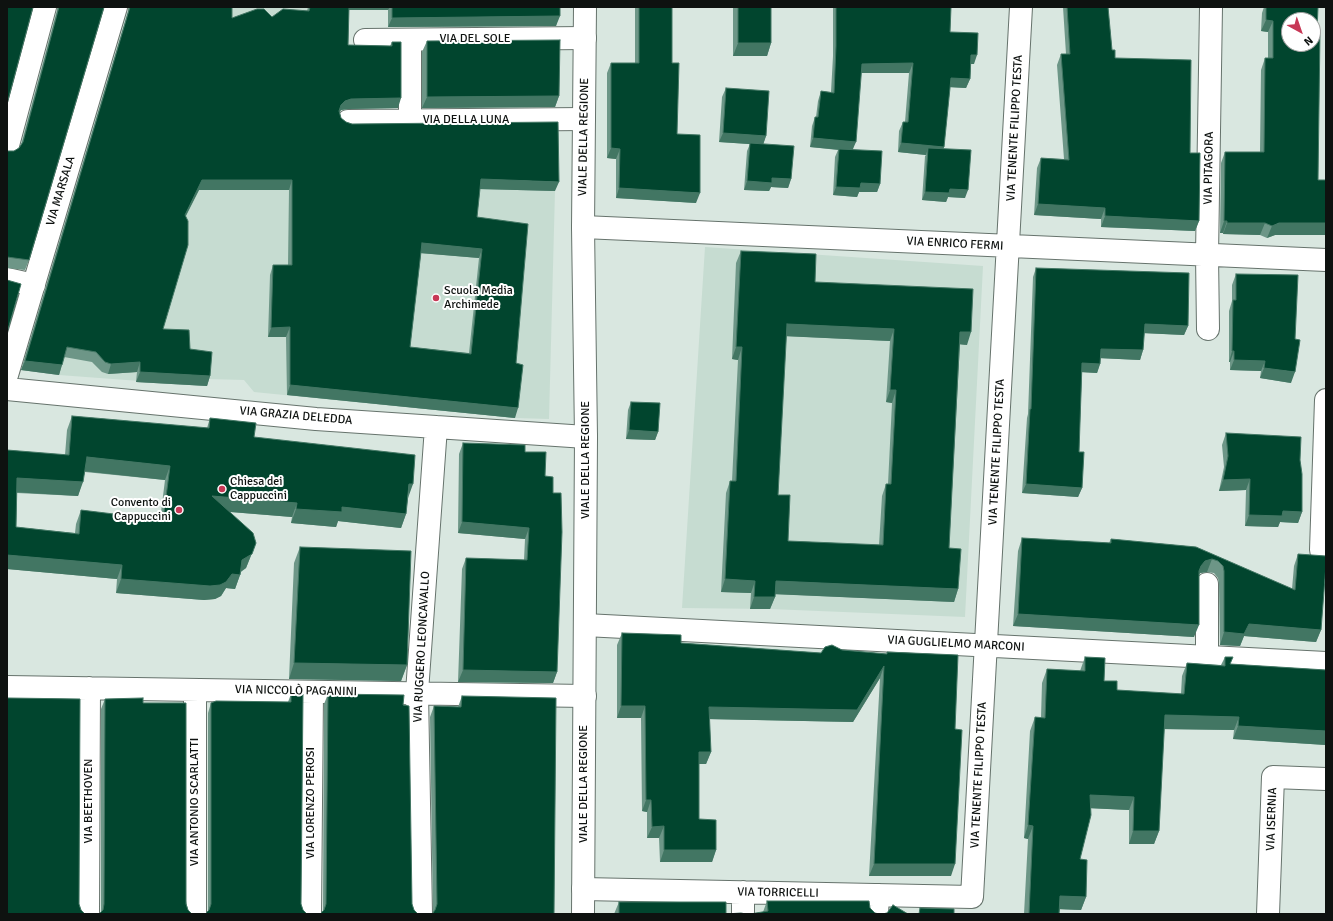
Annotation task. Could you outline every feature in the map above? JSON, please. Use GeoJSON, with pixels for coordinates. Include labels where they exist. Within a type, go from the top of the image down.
{"type":"FeatureCollection","features":[{"type":"Feature","properties":{"kind":"street"},"geometry":{"type":"LineString","coordinates":[[7,149],[45,7]]}},
{"type":"Feature","properties":{"kind":"street","name":"VIA MARSALA"},"geometry":{"type":"LineString","coordinates":[[7,375],[116,7]]}},
{"type":"Feature","properties":{"kind":"street","name":"VIALE DELLA REGIONE"},"geometry":{"type":"LineString","coordinates":[[583,914],[586,437],[583,227],[585,7]]}},
{"type":"Feature","properties":{"kind":"street","name":"VIA TENENTE FILIPPO TESTA"},"geometry":{"type":"LineString","coordinates":[[972,897],[1021,7]]}},
{"type":"Feature","properties":{"kind":"street","name":"VIA PITAGORA"},"geometry":{"type":"LineString","coordinates":[[1208,329],[1207,255],[1211,7]]}},
{"type":"Feature","properties":{"kind":"street","name":"VIA DEL SOLE"},"geometry":{"type":"LineString","coordinates":[[365,40],[585,38]]}},
{"type":"Feature","properties":{"kind":"street"},"geometry":{"type":"LineString","coordinates":[[410,40],[410,120]]}},
{"type":"Feature","properties":{"kind":"street","name":"VIA DELLA LUNA"},"geometry":{"type":"LineString","coordinates":[[348,121],[584,119]]}},
{"type":"Feature","properties":{"kind":"street","name":"VIA ENRICO FERMI"},"geometry":{"type":"LineString","coordinates":[[583,227],[1326,260]]}},
{"type":"Feature","properties":{"kind":"street"},"geometry":{"type":"LineString","coordinates":[[7,279],[34,285]]}},
{"type":"Feature","properties":{"kind":"street","name":"VIA GRAZIA DELEDDA"},"geometry":{"type":"LineString","coordinates":[[7,389],[301,417],[586,437]]}},
{"type":"Feature","properties":{"kind":"street"},"geometry":{"type":"LineString","coordinates":[[1324,550],[1326,400]]}},
{"type":"Feature","properties":{"kind":"street","name":"VIA RUGGERO LEONCAVALLO"},"geometry":{"type":"LineString","coordinates":[[421,914],[417,692],[436,427]]}},
{"type":"Feature","properties":{"kind":"street"},"geometry":{"type":"LineString","coordinates":[[1206,657],[1207,584]]}},
{"type":"Feature","properties":{"kind":"street","name":"VIA GUGLIELMO MARCONI"},"geometry":{"type":"LineString","coordinates":[[585,625],[1326,663]]}},
{"type":"Feature","properties":{"kind":"street","name":"VIA NICCOLÒ PAGANINI"},"geometry":{"type":"LineString","coordinates":[[7,687],[312,692],[417,692],[585,696]]}},
{"type":"Feature","properties":{"kind":"street","name":"VIA BEETHOVEN"},"geometry":{"type":"LineString","coordinates":[[88,914],[90,688]]}},
{"type":"Feature","properties":{"kind":"street","name":"VIA ANTONIO SCARLATTI"},"geometry":{"type":"LineString","coordinates":[[195,690],[195,914]]}},
{"type":"Feature","properties":{"kind":"street","name":"VIA LORENZO PEROSI"},"geometry":{"type":"LineString","coordinates":[[310,914],[312,692]]}},
{"type":"Feature","properties":{"kind":"street","name":"VIA ISERNIA"},"geometry":{"type":"LineString","coordinates":[[1268,914],[1273,777],[1326,779]]}},
{"type":"Feature","properties":{"kind":"street","name":"VIA TORRICELLI"},"geometry":{"type":"LineString","coordinates":[[583,889],[743,892],[877,905],[972,897]]}},
{"type":"Feature","properties":{"kind":"street"},"geometry":{"type":"LineString","coordinates":[[743,892],[743,914]]}},
{"type":"Feature","properties":{"kind":"shaded area"},"geometry":{"type":"Polygon","coordinates":[[[228,7],[330,7],[333,63],[347,185],[555,191],[549,419],[515,418],[254,392],[244,380],[207,379],[207,386],[59,375],[63,357],[228,7]]]}},
{"type":"Feature","properties":{"kind":"shaded area"},"geometry":{"type":"Polygon","coordinates":[[[705,247],[983,266],[965,617],[770,609],[682,608],[705,247]]]}},
{"type":"Feature","properties":{"kind":"building"},"geometry":{"type":"Polygon","coordinates":[[[7,7],[33,7],[7,104],[7,7]]]}},
{"type":"Feature","properties":{"kind":"building"},"geometry":{"type":"Polygon","coordinates":[[[59,7],[104,7],[29,260],[7,257],[7,151],[14,151],[19,148],[23,142],[59,7]]]}},
{"type":"Feature","properties":{"kind":"building"},"geometry":{"type":"Polygon","coordinates":[[[130,7],[232,7],[232,18],[257,9],[264,9],[272,17],[283,9],[309,11],[310,7],[349,7],[348,45],[392,46],[392,42],[401,42],[401,98],[351,99],[345,101],[341,105],[339,111],[341,118],[346,122],[352,124],[558,122],[559,182],[481,179],[477,217],[528,224],[516,363],[523,365],[518,408],[290,385],[290,327],[271,328],[273,265],[292,265],[292,180],[202,180],[185,215],[188,221],[188,245],[163,329],[189,330],[190,349],[212,352],[210,376],[140,372],[140,362],[111,364],[105,362],[96,352],[67,347],[62,365],[25,361],[130,7]],[[422,243],[410,347],[471,354],[482,249],[422,243]]]}},
{"type":"Feature","properties":{"kind":"building"},"geometry":{"type":"Polygon","coordinates":[[[392,7],[560,7],[560,16],[392,18],[392,7]]]}},
{"type":"Feature","properties":{"kind":"building"},"geometry":{"type":"Polygon","coordinates":[[[639,7],[672,7],[672,63],[679,63],[677,134],[700,135],[700,193],[619,188],[620,149],[611,148],[611,63],[639,63],[639,7]]]}},
{"type":"Feature","properties":{"kind":"building"},"geometry":{"type":"Polygon","coordinates":[[[738,7],[771,7],[771,43],[738,43],[738,7]]]}},
{"type":"Feature","properties":{"kind":"building"},"geometry":{"type":"Polygon","coordinates":[[[836,7],[951,7],[950,32],[978,33],[977,55],[971,55],[970,79],[951,78],[944,147],[901,143],[903,122],[908,122],[913,63],[862,64],[856,142],[813,138],[815,117],[818,117],[821,91],[834,93],[836,7]]]}},
{"type":"Feature","properties":{"kind":"building"},"geometry":{"type":"Polygon","coordinates":[[[1067,7],[1108,7],[1112,50],[1115,50],[1115,58],[1191,60],[1190,153],[1200,153],[1199,221],[1105,216],[1105,208],[1038,204],[1041,158],[1069,160],[1061,54],[1070,54],[1067,7]]]}},
{"type":"Feature","properties":{"kind":"building"},"geometry":{"type":"Polygon","coordinates":[[[1266,7],[1318,7],[1318,12],[1281,12],[1281,52],[1320,52],[1318,180],[1326,180],[1326,223],[1279,223],[1272,226],[1265,223],[1227,223],[1227,221],[1224,221],[1225,152],[1264,152],[1265,58],[1273,58],[1273,21],[1266,20],[1266,7]]]}},
{"type":"Feature","properties":{"kind":"building"},"geometry":{"type":"Polygon","coordinates":[[[560,40],[559,96],[427,97],[427,41],[560,40]]]}},
{"type":"Feature","properties":{"kind":"building"},"geometry":{"type":"Polygon","coordinates":[[[726,88],[769,91],[766,136],[723,133],[726,88]]]}},
{"type":"Feature","properties":{"kind":"building"},"geometry":{"type":"Polygon","coordinates":[[[750,143],[794,146],[791,179],[772,178],[772,183],[747,181],[750,143]]]}},
{"type":"Feature","properties":{"kind":"building"},"geometry":{"type":"Polygon","coordinates":[[[928,148],[971,150],[968,190],[950,189],[949,193],[925,192],[928,148]]]}},
{"type":"Feature","properties":{"kind":"building"},"geometry":{"type":"Polygon","coordinates":[[[839,149],[882,151],[880,184],[861,183],[860,188],[836,187],[839,149]]]}},
{"type":"Feature","properties":{"kind":"building"},"geometry":{"type":"Polygon","coordinates":[[[741,251],[816,254],[815,282],[973,289],[971,332],[960,332],[949,548],[961,549],[958,589],[776,581],[775,597],[754,597],[755,581],[725,579],[730,481],[736,481],[742,347],[736,347],[741,251]],[[787,324],[778,495],[790,495],[788,541],[883,545],[886,484],[891,484],[896,390],[890,390],[894,329],[787,324]]]}},
{"type":"Feature","properties":{"kind":"building"},"geometry":{"type":"Polygon","coordinates":[[[1036,268],[1189,273],[1188,326],[1145,324],[1143,350],[1101,349],[1100,364],[1082,363],[1079,452],[1084,452],[1082,488],[1026,484],[1031,409],[1036,268]]]}},
{"type":"Feature","properties":{"kind":"building"},"geometry":{"type":"Polygon","coordinates":[[[1236,274],[1298,275],[1295,339],[1300,340],[1295,372],[1264,368],[1265,361],[1234,360],[1234,351],[1232,351],[1233,300],[1236,300],[1236,274]]]}},
{"type":"Feature","properties":{"kind":"building"},"geometry":{"type":"Polygon","coordinates":[[[7,280],[21,284],[7,333],[7,280]]]}},
{"type":"Feature","properties":{"kind":"building"},"geometry":{"type":"Polygon","coordinates":[[[631,402],[660,403],[658,432],[629,430],[631,402]]]}},
{"type":"Feature","properties":{"kind":"building"},"geometry":{"type":"Polygon","coordinates":[[[72,416],[209,428],[210,418],[256,423],[254,437],[415,455],[413,484],[409,484],[406,514],[342,507],[342,512],[296,509],[297,503],[212,496],[253,533],[256,543],[252,554],[242,560],[240,575],[232,574],[226,582],[220,585],[210,586],[121,579],[122,565],[7,555],[7,450],[69,455],[72,416]],[[87,457],[83,482],[17,478],[16,527],[79,534],[81,510],[163,520],[170,466],[87,457]]]}},
{"type":"Feature","properties":{"kind":"building"},"geometry":{"type":"Polygon","coordinates":[[[1226,433],[1301,437],[1300,460],[1302,474],[1302,512],[1283,511],[1282,516],[1249,515],[1250,479],[1223,480],[1228,456],[1226,433]]]}},
{"type":"Feature","properties":{"kind":"building"},"geometry":{"type":"Polygon","coordinates":[[[463,443],[525,445],[525,452],[546,452],[545,476],[553,477],[553,493],[561,493],[562,532],[557,672],[463,670],[466,558],[527,560],[529,528],[462,522],[463,443]]]}},
{"type":"Feature","properties":{"kind":"building"},"geometry":{"type":"Polygon","coordinates":[[[1022,538],[1111,543],[1111,539],[1196,547],[1295,590],[1298,554],[1326,556],[1321,630],[1249,624],[1244,634],[1224,632],[1224,571],[1223,566],[1218,561],[1212,559],[1205,561],[1199,571],[1199,625],[1018,614],[1022,538]]]}},
{"type":"Feature","properties":{"kind":"building"},"geometry":{"type":"Polygon","coordinates":[[[300,547],[411,551],[407,665],[294,663],[300,547]]]}},
{"type":"Feature","properties":{"kind":"building"},"geometry":{"type":"Polygon","coordinates":[[[622,633],[681,635],[681,643],[821,653],[825,647],[832,645],[842,650],[887,654],[887,652],[958,655],[955,729],[962,730],[955,864],[874,864],[884,666],[857,710],[709,707],[711,752],[699,752],[699,819],[716,820],[716,850],[664,850],[664,826],[652,827],[651,800],[646,800],[645,706],[621,706],[622,633]]]}},
{"type":"Feature","properties":{"kind":"building"},"geometry":{"type":"Polygon","coordinates":[[[1085,657],[1105,658],[1104,681],[1117,681],[1117,690],[1184,694],[1187,663],[1225,666],[1225,657],[1233,657],[1230,664],[1326,670],[1326,731],[1238,726],[1239,717],[1165,715],[1159,831],[1133,831],[1134,797],[1090,795],[1091,815],[1080,859],[1087,860],[1086,897],[1060,896],[1059,914],[1029,914],[1033,826],[1028,825],[1035,717],[1045,718],[1047,669],[1085,671],[1085,657]]]}},
{"type":"Feature","properties":{"kind":"building"},"geometry":{"type":"Polygon","coordinates":[[[291,694],[303,694],[301,904],[303,910],[307,914],[205,914],[209,910],[211,904],[211,703],[216,701],[291,702],[291,694]]]}},
{"type":"Feature","properties":{"kind":"building"},"geometry":{"type":"Polygon","coordinates":[[[328,694],[404,695],[403,705],[409,706],[412,904],[414,910],[418,914],[320,914],[324,910],[326,904],[328,694]]]}},
{"type":"Feature","properties":{"kind":"building"},"geometry":{"type":"Polygon","coordinates":[[[462,696],[556,698],[554,914],[432,914],[437,904],[434,706],[461,707],[462,696]]]}},
{"type":"Feature","properties":{"kind":"building"},"geometry":{"type":"Polygon","coordinates":[[[7,698],[80,699],[79,904],[81,910],[85,914],[7,914],[7,698]]]}},
{"type":"Feature","properties":{"kind":"building"},"geometry":{"type":"Polygon","coordinates":[[[143,698],[143,703],[186,703],[186,904],[188,910],[192,914],[99,914],[103,910],[104,904],[105,699],[143,698]]]}},
{"type":"Feature","properties":{"kind":"building"},"geometry":{"type":"Polygon","coordinates":[[[767,901],[869,901],[870,908],[875,913],[879,914],[750,914],[768,911],[767,901]]]}},
{"type":"Feature","properties":{"kind":"building"},"geometry":{"type":"Polygon","coordinates":[[[619,902],[726,902],[726,914],[619,914],[619,902]]]}},
{"type":"Feature","properties":{"kind":"building"},"geometry":{"type":"Polygon","coordinates":[[[893,905],[908,914],[882,914],[887,913],[893,905]]]}},
{"type":"Feature","properties":{"kind":"building"},"geometry":{"type":"Polygon","coordinates":[[[920,908],[954,909],[954,914],[919,914],[920,908]]]}},
{"type":"Feature","properties":{"kind":"place","name":"Scuola Media Archimede"},"geometry":{"type":"Point","coordinates":[436,298]}},
{"type":"Feature","properties":{"kind":"place","name":"Chiesa dei Cappuccini"},"geometry":{"type":"Point","coordinates":[222,489]}},
{"type":"Feature","properties":{"kind":"place","name":"Convento di Cappuccini"},"geometry":{"type":"Point","coordinates":[179,510]}}]}
